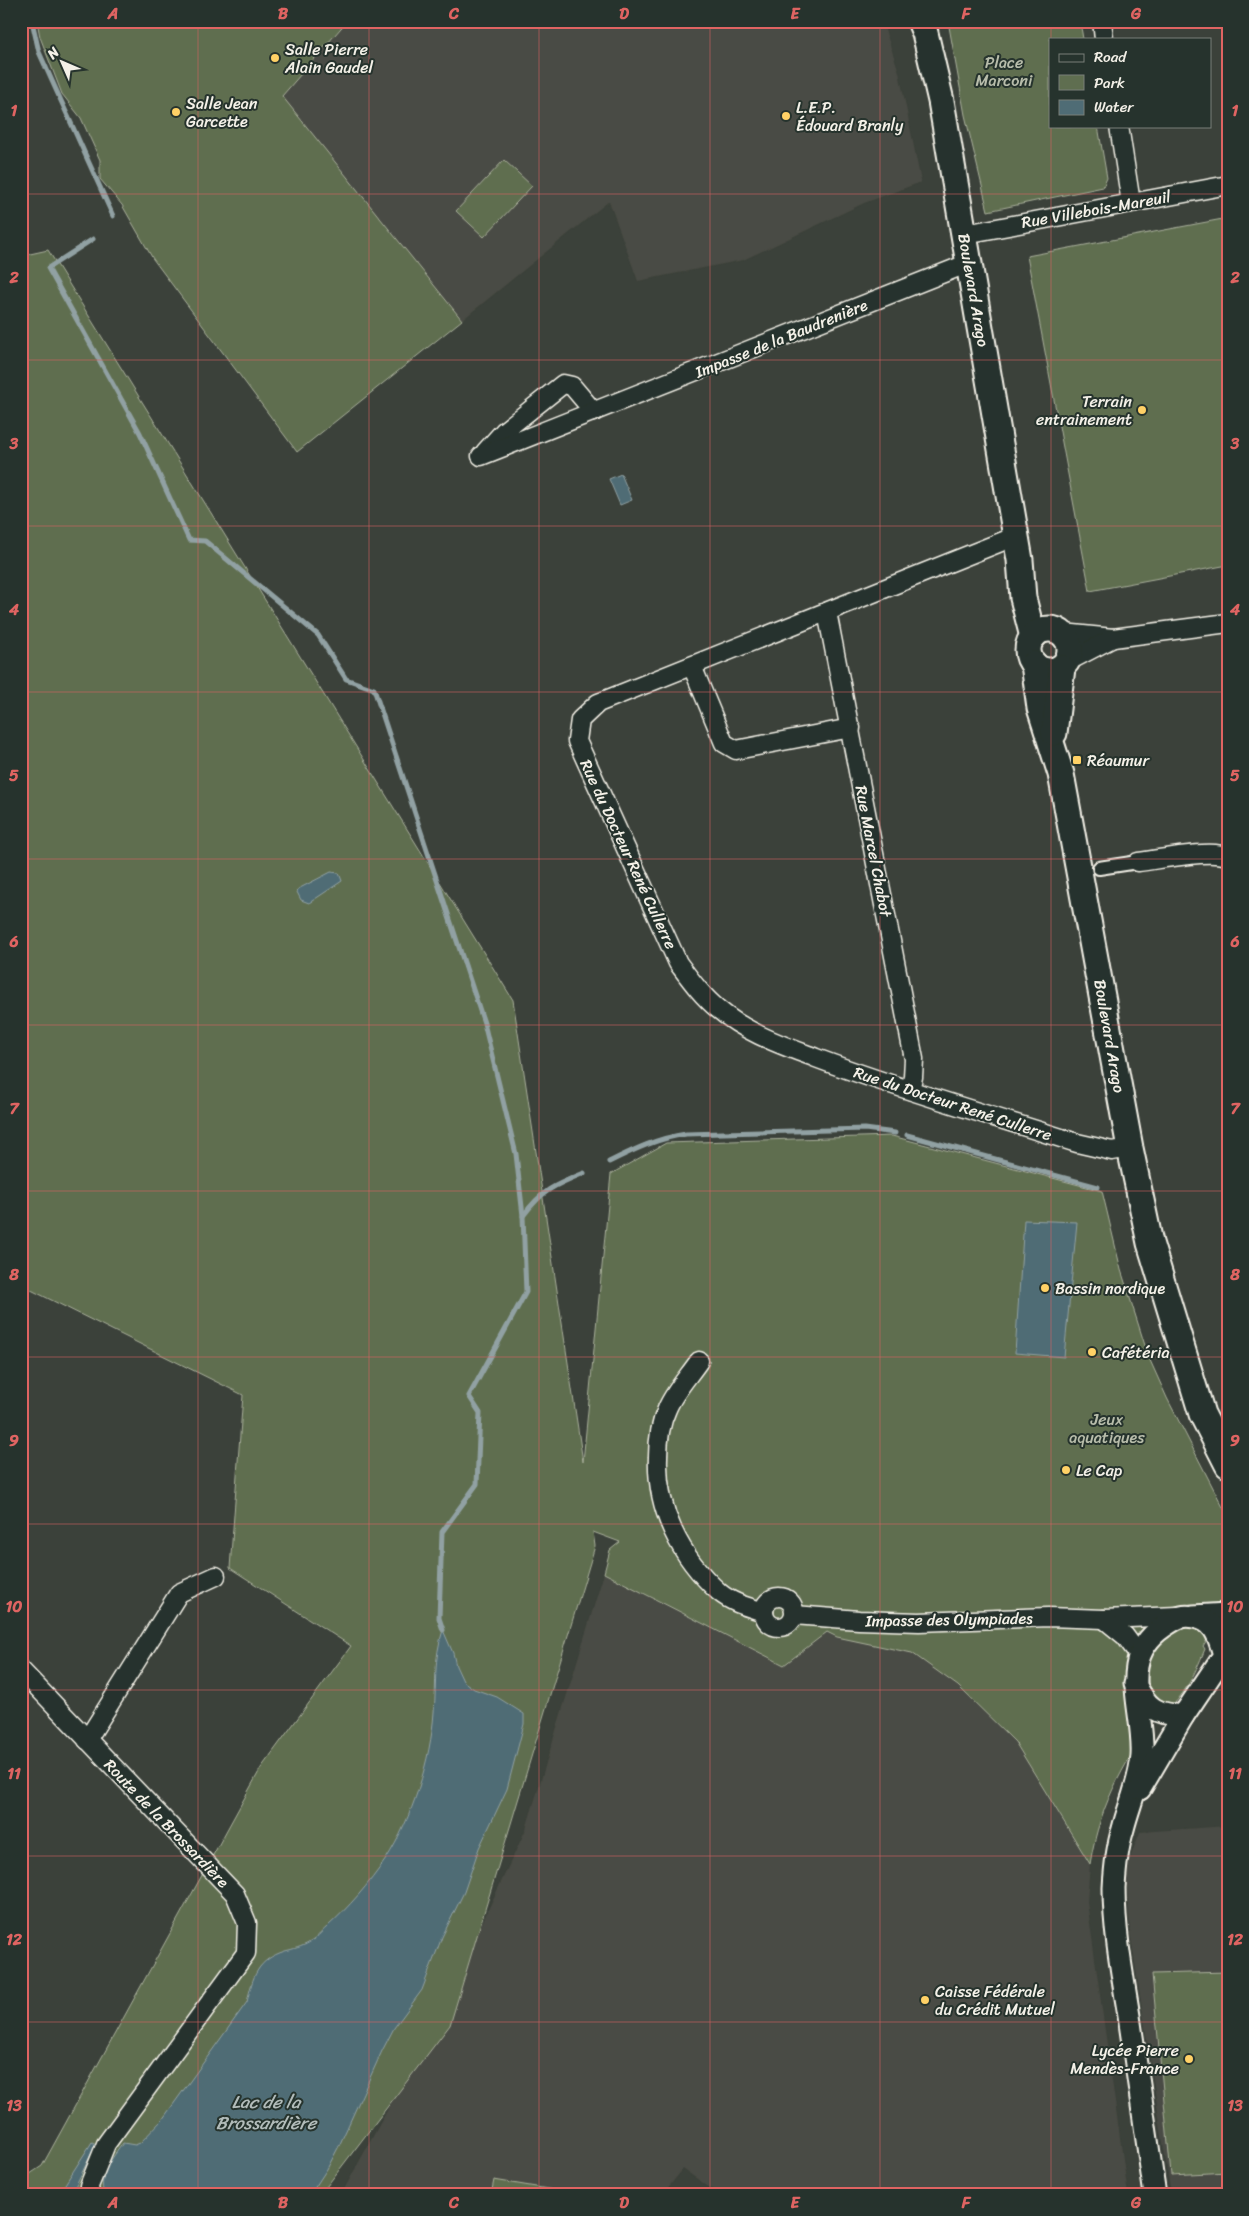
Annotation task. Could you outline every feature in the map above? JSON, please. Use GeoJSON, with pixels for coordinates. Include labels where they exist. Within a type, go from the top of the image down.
{"type":"FeatureCollection","features":[{"type":"Feature","properties":{"kind":"main road","name":"Boulevard Arago"},"geometry":{"type":"LineString","coordinates":[[920,21],[925,33],[940,101],[964,234],[1018,548],[1023,598],[1050,633]]}},
{"type":"Feature","properties":{"kind":"main road"},"geometry":{"type":"LineString","coordinates":[[1050,633],[1069,641],[1070,648],[1064,665],[1050,671],[1039,668],[1030,660],[1028,648],[1050,633]]}},
{"type":"Feature","properties":{"kind":"main road","name":"Boulevard Arago"},"geometry":{"type":"LineString","coordinates":[[1034,664],[1040,708],[1053,743],[1061,774],[1130,1148],[1150,1243],[1202,1414],[1228,1465]]}},
{"type":"Feature","properties":{"kind":"main road","name":"Boulevard Arago"},"geometry":{"type":"LineString","coordinates":[[1053,743],[1064,665]]}},
{"type":"Feature","properties":{"kind":"main road","name":"Boulevard Arago"},"geometry":{"type":"LineString","coordinates":[[1175,1326],[1228,1432]]}},
{"type":"Feature","properties":{"kind":"street"},"geometry":{"type":"LineString","coordinates":[[1102,21],[1104,38]]}},
{"type":"Feature","properties":{"kind":"street"},"geometry":{"type":"LineString","coordinates":[[1119,128],[1131,204]]}},
{"type":"Feature","properties":{"kind":"street","name":"Rue Villebois-Mareuil"},"geometry":{"type":"LineString","coordinates":[[964,234],[1228,185]]}},
{"type":"Feature","properties":{"kind":"street","name":"Impasse de la Baudrenière"},"geometry":{"type":"LineString","coordinates":[[594,412],[572,386],[563,384],[504,431],[481,456],[594,412],[969,263]]}},
{"type":"Feature","properties":{"kind":"street","name":"Rue du Docteur René Cullerre"},"geometry":{"type":"LineString","coordinates":[[1018,548],[828,612],[598,704],[580,720],[577,741],[678,963],[718,1009],[740,1025],[764,1038],[910,1090],[1077,1143],[1112,1151],[1130,1148]]}},
{"type":"Feature","properties":{"kind":"street","name":"Rue Marcel Chabot"},"geometry":{"type":"LineString","coordinates":[[828,612],[914,1059],[910,1090]]}},
{"type":"Feature","properties":{"kind":"street"},"geometry":{"type":"LineString","coordinates":[[1050,633],[1113,638],[1228,623]]}},
{"type":"Feature","properties":{"kind":"street"},"geometry":{"type":"LineString","coordinates":[[1064,665],[1113,638]]}},
{"type":"Feature","properties":{"kind":"street"},"geometry":{"type":"LineString","coordinates":[[692,666],[724,743],[736,750],[851,728]]}},
{"type":"Feature","properties":{"kind":"street"},"geometry":{"type":"LineString","coordinates":[[1099,868],[1210,853],[1224,854],[1228,857]]}},
{"type":"Feature","properties":{"kind":"street","name":"Impasse des Olympiades"},"geometry":{"type":"LineString","coordinates":[[699,1361],[666,1409],[658,1438],[657,1475],[660,1497],[667,1518],[686,1553],[720,1592],[740,1604],[764,1612],[767,1603],[781,1597],[789,1602],[794,1615],[854,1620],[919,1622],[1041,1617],[1104,1619],[1228,1614]]}},
{"type":"Feature","properties":{"kind":"street"},"geometry":{"type":"LineString","coordinates":[[88,1740],[179,1593],[216,1576]]}},
{"type":"Feature","properties":{"kind":"street"},"geometry":{"type":"LineString","coordinates":[[1132,1802],[1183,1716],[1226,1653],[1208,1621],[1186,1616],[1153,1634],[1139,1655],[1135,1684],[1140,1716],[1142,1756],[1132,1802],[1117,1851],[1114,1888],[1116,1934],[1155,2195]]}},
{"type":"Feature","properties":{"kind":"street"},"geometry":{"type":"LineString","coordinates":[[1104,1619],[1125,1636],[1139,1655]]}},
{"type":"Feature","properties":{"kind":"street","name":"Route de la Brossardière"},"geometry":{"type":"LineString","coordinates":[[21,1670],[235,1894],[247,1923],[246,1953],[106,2144],[89,2186],[90,2195]]}},
{"type":"Feature","properties":{"kind":"street"},"geometry":{"type":"LineString","coordinates":[[1135,1684],[1143,1701],[1155,1711],[1183,1716]]}},
{"type":"Feature","properties":{"kind":"shaded area"},"geometry":{"type":"Polygon","coordinates":[[[347,21],[882,21],[899,72],[921,182],[864,203],[743,260],[638,281],[609,201],[462,320],[281,96],[347,21]]]}},
{"type":"Feature","properties":{"kind":"shaded area"},"geometry":{"type":"Polygon","coordinates":[[[604,1573],[784,1665],[827,1632],[837,1637],[911,1652],[958,1686],[1015,1742],[1090,1864],[1087,1902],[1128,2195],[720,2195],[683,2169],[662,2195],[341,2195],[436,2021],[526,1829],[604,1573]]]}},
{"type":"Feature","properties":{"kind":"shaded area","name":"Lycée Pierre Mendès-France"},"geometry":{"type":"Polygon","coordinates":[[[1228,1826],[1228,2195],[1199,2195],[1199,2186],[1170,2187],[1130,1932],[1126,1868],[1140,1832],[1228,1826]]]}},
{"type":"Feature","properties":{"kind":"green space"},"geometry":{"type":"Polygon","coordinates":[[[37,21],[347,21],[282,96],[462,320],[297,452],[153,259],[122,205],[100,179],[100,160],[81,118],[62,94],[40,37],[37,21]]]}},
{"type":"Feature","properties":{"kind":"green space","name":"Place Marconi"},"geometry":{"type":"Polygon","coordinates":[[[948,21],[1080,21],[1083,38],[1049,38],[1049,128],[1098,128],[1107,178],[1103,187],[988,211],[965,115],[948,21]]]}},
{"type":"Feature","properties":{"kind":"green space"},"geometry":{"type":"Polygon","coordinates":[[[504,160],[532,186],[484,237],[456,211],[504,160]]]}},
{"type":"Feature","properties":{"kind":"green space","name":"Terrain entrainement"},"geometry":{"type":"Polygon","coordinates":[[[1228,218],[1228,565],[1090,591],[1027,256],[1228,218]]]}},
{"type":"Feature","properties":{"kind":"green space","name":"Jeux aquatiques"},"geometry":{"type":"Polygon","coordinates":[[[48,250],[513,1000],[583,1462],[611,1174],[666,1143],[892,1136],[1102,1191],[1121,1270],[1149,1358],[1167,1398],[1228,1517],[1228,1608],[1203,1646],[1205,1649],[1187,1687],[1172,1706],[1163,1706],[1117,1780],[1101,1820],[1090,1864],[1015,1742],[958,1686],[912,1653],[837,1637],[827,1632],[784,1665],[604,1573],[610,1550],[620,1542],[593,1532],[595,1546],[450,2025],[320,2195],[21,2195],[21,2180],[42,2166],[261,1768],[351,1646],[230,1568],[243,1395],[21,1285],[21,256],[48,250]]]}},
{"type":"Feature","properties":{"kind":"green space"},"geometry":{"type":"Polygon","coordinates":[[[1228,1972],[1228,2172],[1171,2175],[1152,1974],[1228,1972]]]}},
{"type":"Feature","properties":{"kind":"green space"},"geometry":{"type":"Polygon","coordinates":[[[494,2180],[584,2195],[491,2195],[494,2180]]]}},
{"type":"Feature","properties":{"kind":"water"},"geometry":{"type":"Polygon","coordinates":[[[621,474],[632,500],[620,505],[609,479],[621,474]]]}},
{"type":"Feature","properties":{"kind":"water"},"geometry":{"type":"Polygon","coordinates":[[[331,872],[339,873],[342,881],[309,903],[301,900],[297,892],[298,889],[331,872]]]}},
{"type":"Feature","properties":{"kind":"water","name":"Bassin nordique"},"geometry":{"type":"Polygon","coordinates":[[[1024,1220],[1077,1222],[1064,1357],[1015,1353],[1024,1220]]]}},
{"type":"Feature","properties":{"kind":"water","name":"Lac de la Brossardière"},"geometry":{"type":"Polygon","coordinates":[[[443,1630],[463,1681],[474,1689],[497,1697],[524,1714],[524,1724],[507,1789],[479,1848],[464,1892],[442,1937],[422,1990],[394,2028],[327,2169],[310,2195],[104,2195],[104,2174],[123,2143],[135,2145],[140,2143],[162,2120],[247,2002],[254,1977],[262,1964],[276,1955],[301,1947],[314,1939],[351,1903],[386,1859],[412,1807],[429,1749],[435,1701],[437,1661],[443,1630]]]}},
{"type":"Feature","properties":{"kind":"water"},"geometry":{"type":"Polygon","coordinates":[[[92,2142],[96,2144],[71,2195],[58,2195],[92,2142]]]}},
{"type":"Feature","properties":{"kind":"waterway"},"geometry":{"type":"LineString","coordinates":[[32,21],[39,52],[113,216]]}},
{"type":"Feature","properties":{"kind":"waterway"},"geometry":{"type":"LineString","coordinates":[[93,239],[48,268],[140,433],[189,540],[205,541],[318,635],[346,679],[374,689],[484,1023],[516,1154],[523,1216],[526,1292],[469,1396],[480,1413],[477,1484],[442,1532],[439,1618],[443,1630]]}},
{"type":"Feature","properties":{"kind":"waterway"},"geometry":{"type":"LineString","coordinates":[[609,1162],[656,1141],[686,1134],[865,1129],[895,1133]]}},
{"type":"Feature","properties":{"kind":"waterway"},"geometry":{"type":"LineString","coordinates":[[907,1135],[1098,1187]]}},
{"type":"Feature","properties":{"kind":"waterway"},"geometry":{"type":"LineString","coordinates":[[523,1216],[536,1200],[550,1189],[584,1173]]}},
{"type":"Feature","properties":{"kind":"place","name":"Salle Pierre Alain Gaudel"},"geometry":{"type":"Point","coordinates":[275,58]}},
{"type":"Feature","properties":{"kind":"place","name":"Salle Jean Garcette"},"geometry":{"type":"Point","coordinates":[176,112]}},
{"type":"Feature","properties":{"kind":"place","name":"L.E.P. Édouard Branly"},"geometry":{"type":"Point","coordinates":[786,116]}},
{"type":"Feature","properties":{"kind":"place","name":"Terrain entrainement"},"geometry":{"type":"Point","coordinates":[1142,410]}},
{"type":"Feature","properties":{"kind":"place","name":"Réaumur"},"geometry":{"type":"Point","coordinates":[1077,760]}},
{"type":"Feature","properties":{"kind":"place","name":"Bassin nordique"},"geometry":{"type":"Point","coordinates":[1045,1288]}},
{"type":"Feature","properties":{"kind":"place","name":"Cafétéria"},"geometry":{"type":"Point","coordinates":[1092,1352]}},
{"type":"Feature","properties":{"kind":"place","name":"Le Cap"},"geometry":{"type":"Point","coordinates":[1066,1470]}},
{"type":"Feature","properties":{"kind":"place","name":"Caisse Fédérale du Crédit Mutuel"},"geometry":{"type":"Point","coordinates":[925,2000]}},
{"type":"Feature","properties":{"kind":"place","name":"Lycée Pierre Mendès-France"},"geometry":{"type":"Point","coordinates":[1189,2059]}}]}
